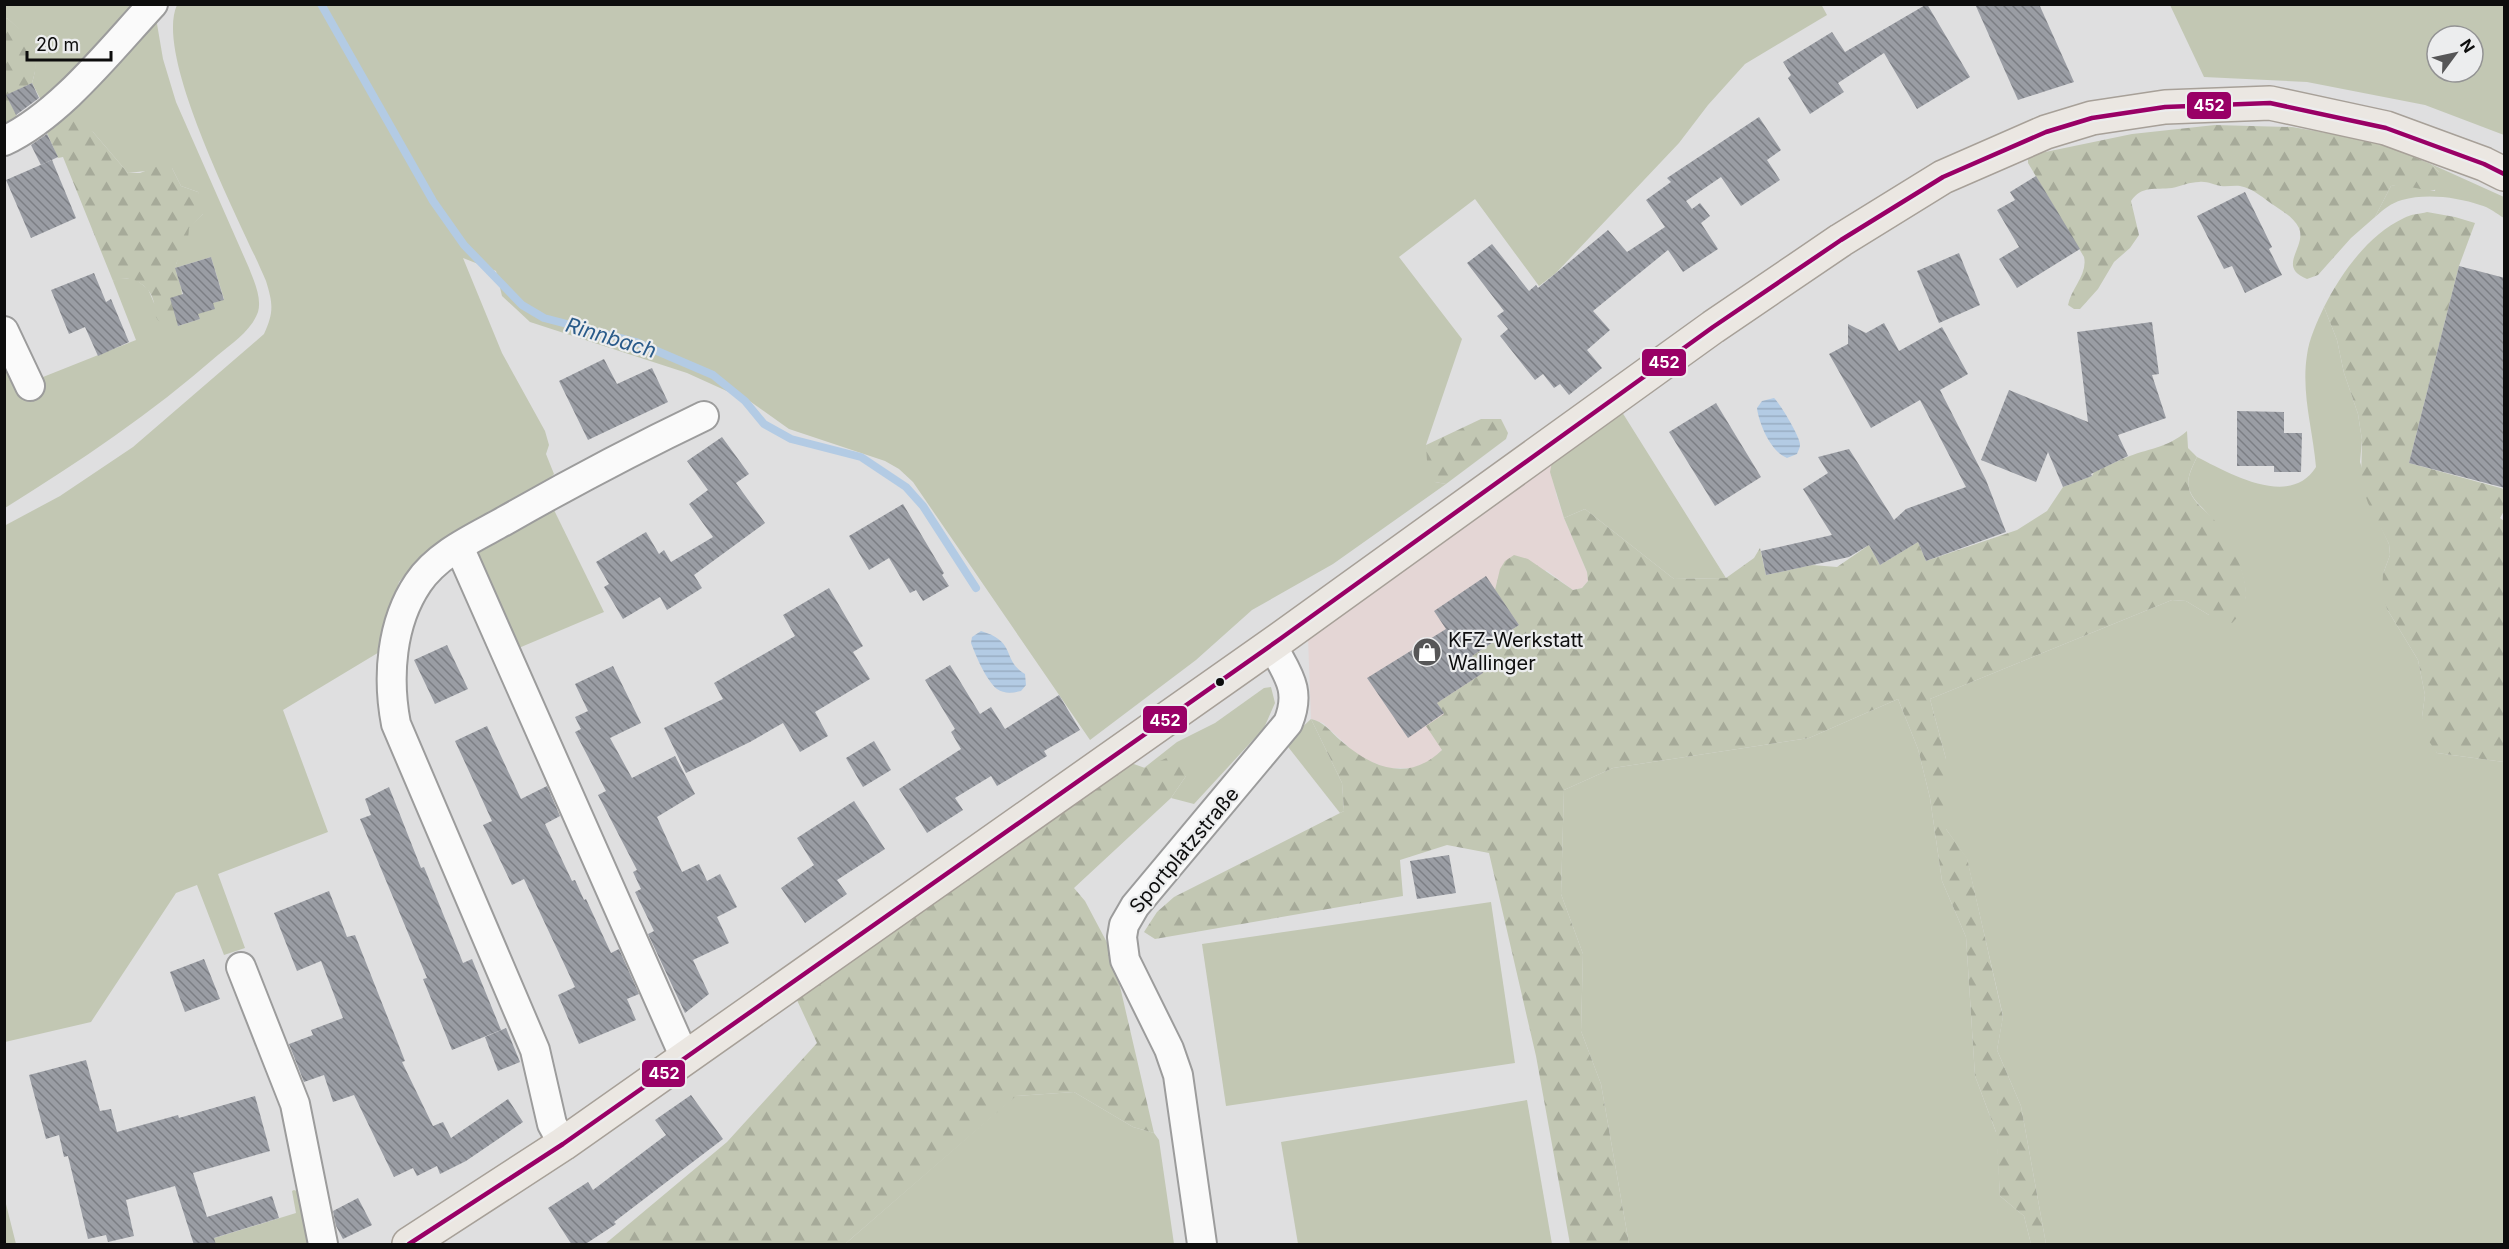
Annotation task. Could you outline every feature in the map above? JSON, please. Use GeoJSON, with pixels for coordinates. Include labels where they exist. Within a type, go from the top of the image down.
{"type":"FeatureCollection","features":[{"type":"Feature","properties":{"kind":"main road"},"geometry":{"type":"LineString","coordinates":[[409,1245],[563,1144],[1272,645],[1689,344],[1846,236],[1943,177],[2046,132],[2092,117],[2165,107],[2270,103],[2386,128],[2438,146],[2505,174]]}},
{"type":"Feature","properties":{"kind":"street"},"geometry":{"type":"LineString","coordinates":[[4,141],[28,127],[64,97],[153,4]]}},
{"type":"Feature","properties":{"kind":"street"},"geometry":{"type":"LineString","coordinates":[[4,331],[30,386]]}},
{"type":"Feature","properties":{"kind":"street"},"geometry":{"type":"LineString","coordinates":[[563,1144],[552,1124],[535,1050],[396,724],[392,702],[394,649],[410,597],[418,582],[430,568],[459,546],[576,480],[705,416]]}},
{"type":"Feature","properties":{"kind":"street"},"geometry":{"type":"LineString","coordinates":[[459,546],[685,1058]]}},
{"type":"Feature","properties":{"kind":"street","name":"Sportplatzstraße"},"geometry":{"type":"LineString","coordinates":[[1202,1245],[1178,1075],[1169,1049],[1125,960],[1122,936],[1124,925],[1135,906],[1288,723],[1295,701],[1294,692],[1272,645]]}},
{"type":"Feature","properties":{"kind":"street"},"geometry":{"type":"LineString","coordinates":[[241,967],[295,1104],[323,1245]]}},
{"type":"Feature","properties":{"kind":"shaded area"},"geometry":{"type":"Polygon","coordinates":[[[1552,462],[1556,494],[1587,572],[1588,581],[1582,588],[1573,590],[1546,570],[1519,625],[1472,656],[1483,673],[1444,713],[1442,750],[1431,761],[1413,768],[1386,768],[1358,756],[1323,723],[1311,719],[1308,638],[1552,462]]]}},
{"type":"Feature","properties":{"kind":"green space"},"geometry":{"type":"Polygon","coordinates":[[[1821,4],[1827,15],[1745,64],[1708,105],[1679,143],[1556,273],[1539,286],[1475,199],[1399,257],[1462,339],[1426,445],[1435,482],[1446,484],[1333,564],[1252,610],[1196,660],[1090,740],[913,482],[899,469],[885,461],[789,429],[751,402],[687,373],[530,322],[502,296],[496,271],[463,258],[502,353],[545,431],[549,445],[546,454],[554,474],[542,487],[417,561],[399,582],[381,651],[283,710],[328,832],[218,874],[245,948],[224,955],[197,885],[176,893],[91,1022],[5,1042],[4,526],[60,496],[133,447],[264,334],[271,314],[266,281],[221,183],[189,101],[178,62],[173,30],[177,5],[1821,4]]]}},
{"type":"Feature","properties":{"kind":"green space"},"geometry":{"type":"Polygon","coordinates":[[[5,5],[136,5],[43,104],[32,83],[35,63],[31,47],[21,32],[7,18],[5,19],[5,5]]]}},
{"type":"Feature","properties":{"kind":"green space"},"geometry":{"type":"Polygon","coordinates":[[[2170,5],[2504,5],[2504,135],[2425,105],[2307,82],[2204,77],[2170,5]]]}},
{"type":"Feature","properties":{"kind":"green space"},"geometry":{"type":"Polygon","coordinates":[[[7,18],[23,32],[33,46],[36,62],[32,83],[7,95],[17,117],[5,127],[4,19],[7,18]]]}},
{"type":"Feature","properties":{"kind":"green space"},"geometry":{"type":"Polygon","coordinates":[[[156,18],[163,59],[176,102],[253,278],[258,295],[258,312],[251,325],[241,336],[167,397],[88,455],[5,508],[5,362],[38,379],[136,340],[113,281],[118,278],[135,279],[148,289],[154,303],[178,326],[200,319],[198,314],[213,303],[224,299],[211,257],[175,268],[187,240],[188,228],[203,214],[198,192],[181,186],[172,168],[128,173],[93,132],[56,123],[156,18]]]}},
{"type":"Feature","properties":{"kind":"green space"},"geometry":{"type":"Polygon","coordinates":[[[75,120],[93,132],[128,173],[140,173],[163,164],[172,168],[181,186],[198,192],[204,203],[203,214],[189,228],[187,251],[177,262],[176,272],[182,299],[178,326],[172,328],[159,321],[155,315],[155,305],[149,291],[139,282],[126,279],[113,281],[63,157],[58,158],[47,133],[48,128],[56,123],[75,120]]]}},
{"type":"Feature","properties":{"kind":"green space"},"geometry":{"type":"Polygon","coordinates":[[[2215,125],[2292,127],[2374,141],[2431,164],[2439,172],[2442,181],[2441,188],[2429,190],[2391,186],[2375,217],[2351,238],[2318,275],[2307,279],[2294,269],[2294,256],[2300,235],[2297,224],[2254,191],[2240,186],[2221,186],[2202,182],[2172,188],[2144,190],[2131,201],[2139,235],[2130,248],[2114,262],[2098,289],[2080,309],[2074,309],[2068,305],[2084,269],[2084,257],[2028,163],[2028,158],[2031,155],[2132,134],[2215,125]]]}},
{"type":"Feature","properties":{"kind":"green space"},"geometry":{"type":"Polygon","coordinates":[[[2431,164],[2504,197],[2504,218],[2487,207],[2471,202],[2431,196],[2398,201],[2375,217],[2391,186],[2400,184],[2435,191],[2439,172],[2431,164]]]}},
{"type":"Feature","properties":{"kind":"green space"},"geometry":{"type":"Polygon","coordinates":[[[2427,212],[2475,223],[2459,266],[2409,463],[2504,489],[2504,511],[2500,518],[2504,521],[2504,762],[2437,753],[2424,734],[2422,717],[2425,695],[2418,660],[2387,609],[2382,591],[2383,574],[2390,555],[2389,544],[2368,503],[2361,483],[2362,440],[2358,414],[2344,373],[2337,340],[2324,307],[2348,268],[2368,244],[2391,225],[2404,218],[2427,212]]]}},
{"type":"Feature","properties":{"kind":"green space"},"geometry":{"type":"Polygon","coordinates":[[[2324,307],[2337,340],[2344,373],[2358,414],[2362,440],[2360,462],[2381,527],[2389,544],[2390,555],[2383,574],[2387,609],[2418,660],[2425,695],[2422,717],[2437,753],[2504,762],[2504,1244],[2046,1244],[2021,1106],[1997,1050],[2003,1016],[1967,859],[1946,829],[1946,759],[1930,699],[2172,600],[2186,601],[2209,615],[2246,598],[2243,575],[2234,553],[2215,523],[2192,496],[2188,484],[2189,476],[2197,457],[2242,478],[2275,487],[2291,485],[2305,479],[2316,467],[2305,383],[2310,343],[2324,307]]]}},
{"type":"Feature","properties":{"kind":"green space"},"geometry":{"type":"Polygon","coordinates":[[[1622,412],[1726,578],[1674,579],[1585,509],[1564,518],[1550,472],[1552,462],[1622,412]]]}},
{"type":"Feature","properties":{"kind":"green space"},"geometry":{"type":"Polygon","coordinates":[[[1481,419],[1501,419],[1508,433],[1506,439],[1446,484],[1435,482],[1428,477],[1426,445],[1481,419]]]}},
{"type":"Feature","properties":{"kind":"green space"},"geometry":{"type":"Polygon","coordinates":[[[2187,431],[2188,448],[2197,457],[2188,480],[2191,494],[2225,535],[2236,555],[2244,578],[2246,599],[2235,620],[2232,623],[2209,615],[2186,601],[2172,600],[1930,699],[1946,759],[1946,829],[1967,858],[2003,1017],[1997,1050],[2021,1106],[2046,1244],[2031,1244],[2024,1216],[2000,1196],[1996,1132],[1975,1076],[1966,937],[1942,881],[1930,798],[1918,749],[1898,699],[1809,738],[1613,768],[1564,790],[1561,894],[1583,954],[1581,1031],[1601,1084],[1629,1244],[1570,1244],[1536,1056],[1489,853],[1447,845],[1400,860],[1403,896],[1155,939],[1144,932],[1157,912],[1174,897],[1344,811],[1342,783],[1311,719],[1323,724],[1352,750],[1377,764],[1390,768],[1403,769],[1416,766],[1442,750],[1426,726],[1444,714],[1437,703],[1483,673],[1472,656],[1519,625],[1495,590],[1500,569],[1505,561],[1514,555],[1528,559],[1573,590],[1582,588],[1588,581],[1587,572],[1564,518],[1585,509],[1674,579],[1726,578],[1754,558],[1760,548],[1766,575],[1812,565],[1837,567],[1869,545],[1880,565],[1918,542],[1926,561],[2017,530],[2047,511],[2063,487],[2092,476],[2094,472],[2133,455],[2164,445],[2187,431]]]}},
{"type":"Feature","properties":{"kind":"green space"},"geometry":{"type":"Polygon","coordinates":[[[554,510],[604,612],[514,650],[473,556],[554,510]]]}},
{"type":"Feature","properties":{"kind":"green space"},"geometry":{"type":"Polygon","coordinates":[[[1271,687],[1275,703],[1264,728],[1194,804],[1171,798],[1186,776],[1144,768],[1177,742],[1215,723],[1264,688],[1271,687]]]}},
{"type":"Feature","properties":{"kind":"green space"},"geometry":{"type":"Polygon","coordinates":[[[1898,699],[1918,749],[1930,798],[1942,881],[1966,937],[1975,1076],[1997,1135],[2000,1196],[2024,1216],[2031,1244],[1629,1244],[1601,1084],[1581,1031],[1583,954],[1561,894],[1564,790],[1613,768],[1809,738],[1898,699]]]}},
{"type":"Feature","properties":{"kind":"green space"},"geometry":{"type":"Polygon","coordinates":[[[1311,719],[1342,783],[1344,811],[1340,813],[1285,743],[1311,719]]]}},
{"type":"Feature","properties":{"kind":"green space"},"geometry":{"type":"Polygon","coordinates":[[[1190,747],[1186,776],[1171,798],[1074,888],[1085,901],[1112,952],[1154,1133],[1133,1127],[1074,1092],[1016,1096],[845,1244],[605,1244],[727,1142],[817,1043],[796,998],[1131,763],[1145,768],[1190,747]]]}},
{"type":"Feature","properties":{"kind":"green space"},"geometry":{"type":"Polygon","coordinates":[[[1491,902],[1515,1063],[1226,1106],[1202,944],[1491,902]]]}},
{"type":"Feature","properties":{"kind":"green space"},"geometry":{"type":"Polygon","coordinates":[[[1074,1092],[1133,1127],[1154,1133],[1159,1140],[1174,1244],[845,1244],[1015,1096],[1074,1092]]]}},
{"type":"Feature","properties":{"kind":"green space"},"geometry":{"type":"Polygon","coordinates":[[[1527,1100],[1552,1244],[1298,1244],[1281,1142],[1527,1100]]]}},
{"type":"Feature","properties":{"kind":"green space"},"geometry":{"type":"Polygon","coordinates":[[[292,1191],[299,1192],[312,1244],[195,1244],[296,1213],[292,1191]]]}},
{"type":"Feature","properties":{"kind":"green space"},"geometry":{"type":"Polygon","coordinates":[[[5,1200],[16,1244],[5,1244],[5,1200]]]}},
{"type":"Feature","properties":{"kind":"water"},"geometry":{"type":"Polygon","coordinates":[[[1774,398],[1789,420],[1799,441],[1797,454],[1787,458],[1771,444],[1758,414],[1757,408],[1762,401],[1774,398]]]}},
{"type":"Feature","properties":{"kind":"water"},"geometry":{"type":"Polygon","coordinates":[[[981,631],[1000,640],[1013,663],[1025,674],[1026,685],[1021,691],[1003,692],[989,680],[971,643],[972,637],[981,631]]]}},
{"type":"Feature","properties":{"kind":"building"},"geometry":{"type":"Polygon","coordinates":[[[1927,4],[1970,77],[1917,109],[1884,53],[1838,83],[1844,92],[1810,114],[1788,78],[1791,75],[1783,62],[1832,32],[1845,52],[1927,4]]]}},
{"type":"Feature","properties":{"kind":"building"},"geometry":{"type":"Polygon","coordinates":[[[1975,4],[2039,4],[2074,82],[2018,100],[1975,4]]]}},
{"type":"Feature","properties":{"kind":"building"},"geometry":{"type":"Polygon","coordinates":[[[32,83],[39,98],[16,115],[6,95],[32,83]]]}},
{"type":"Feature","properties":{"kind":"building"},"geometry":{"type":"Polygon","coordinates":[[[1759,117],[1781,150],[1767,160],[1780,180],[1741,206],[1721,177],[1686,201],[1692,209],[1700,203],[1710,216],[1701,223],[1718,249],[1683,272],[1668,250],[1593,311],[1610,330],[1587,350],[1602,368],[1569,395],[1560,384],[1554,388],[1543,374],[1535,380],[1500,336],[1508,329],[1497,316],[1504,311],[1467,263],[1492,244],[1529,291],[1536,285],[1538,288],[1608,230],[1627,252],[1665,227],[1646,200],[1671,182],[1667,178],[1759,117]]]}},
{"type":"Feature","properties":{"kind":"building"},"geometry":{"type":"Polygon","coordinates":[[[47,134],[58,157],[41,165],[31,145],[47,134]]]}},
{"type":"Feature","properties":{"kind":"building"},"geometry":{"type":"Polygon","coordinates":[[[52,160],[76,218],[31,238],[6,180],[52,160]]]}},
{"type":"Feature","properties":{"kind":"building"},"geometry":{"type":"Polygon","coordinates":[[[2036,176],[2080,249],[2017,288],[1999,259],[2019,247],[1997,210],[2015,200],[2010,192],[2036,176]]]}},
{"type":"Feature","properties":{"kind":"building"},"geometry":{"type":"Polygon","coordinates":[[[2245,192],[2272,247],[2269,249],[2282,275],[2245,293],[2232,266],[2224,269],[2197,216],[2245,192]]]}},
{"type":"Feature","properties":{"kind":"building"},"geometry":{"type":"Polygon","coordinates":[[[1959,253],[1980,305],[1939,323],[1917,271],[1959,253]]]}},
{"type":"Feature","properties":{"kind":"building"},"geometry":{"type":"Polygon","coordinates":[[[211,257],[224,300],[213,303],[215,309],[198,314],[200,319],[178,326],[170,298],[183,294],[175,268],[211,257]]]}},
{"type":"Feature","properties":{"kind":"building"},"geometry":{"type":"Polygon","coordinates":[[[2459,266],[2505,278],[2505,488],[2409,463],[2459,266]]]}},
{"type":"Feature","properties":{"kind":"building"},"geometry":{"type":"Polygon","coordinates":[[[94,273],[106,302],[111,299],[129,342],[98,356],[85,327],[69,334],[51,290],[94,273]]]}},
{"type":"Feature","properties":{"kind":"building"},"geometry":{"type":"Polygon","coordinates":[[[2152,322],[2159,374],[2152,375],[2166,418],[2118,435],[2128,456],[2091,474],[2092,476],[2063,487],[2048,452],[2036,482],[1981,460],[2009,390],[2088,422],[2077,332],[2152,322]]]}},
{"type":"Feature","properties":{"kind":"building"},"geometry":{"type":"Polygon","coordinates":[[[1884,323],[1899,351],[1942,327],[1968,374],[1940,390],[1986,480],[2006,532],[1926,561],[1918,542],[1880,565],[1869,545],[1849,557],[1766,575],[1761,551],[1832,535],[1803,489],[1828,473],[1818,457],[1849,449],[1894,520],[1906,509],[1966,487],[1920,400],[1871,428],[1829,354],[1848,344],[1848,324],[1866,333],[1884,323]]]}},
{"type":"Feature","properties":{"kind":"building"},"geometry":{"type":"Polygon","coordinates":[[[604,359],[617,384],[652,368],[668,402],[588,440],[559,381],[604,359]]]}},
{"type":"Feature","properties":{"kind":"building"},"geometry":{"type":"Polygon","coordinates":[[[1716,403],[1761,477],[1715,506],[1669,432],[1716,403]]]}},
{"type":"Feature","properties":{"kind":"building"},"geometry":{"type":"Polygon","coordinates":[[[2237,411],[2284,412],[2284,433],[2302,433],[2301,472],[2274,472],[2274,466],[2237,466],[2237,411]]]}},
{"type":"Feature","properties":{"kind":"building"},"geometry":{"type":"Polygon","coordinates":[[[722,437],[749,474],[736,483],[765,523],[694,575],[702,588],[667,610],[660,597],[623,619],[604,587],[609,584],[596,562],[646,532],[659,554],[664,550],[671,562],[713,537],[689,504],[708,490],[687,461],[722,437]]]}},
{"type":"Feature","properties":{"kind":"building"},"geometry":{"type":"Polygon","coordinates":[[[903,504],[944,573],[942,575],[949,586],[923,601],[916,590],[910,593],[889,558],[869,570],[849,536],[903,504]]]}},
{"type":"Feature","properties":{"kind":"building"},"geometry":{"type":"Polygon","coordinates":[[[1486,576],[1519,625],[1472,656],[1483,673],[1437,703],[1444,713],[1408,738],[1367,678],[1446,629],[1434,611],[1486,576]]]}},
{"type":"Feature","properties":{"kind":"building"},"geometry":{"type":"Polygon","coordinates":[[[829,588],[863,646],[853,652],[870,679],[815,712],[828,736],[800,752],[783,723],[686,773],[664,728],[723,699],[714,683],[795,636],[783,615],[829,588]]]}},
{"type":"Feature","properties":{"kind":"building"},"geometry":{"type":"Polygon","coordinates":[[[447,645],[468,689],[435,704],[414,660],[447,645]]]}},
{"type":"Feature","properties":{"kind":"building"},"geometry":{"type":"Polygon","coordinates":[[[950,665],[980,714],[991,707],[1005,729],[1059,695],[1080,730],[1044,751],[1047,756],[997,786],[991,776],[955,798],[963,810],[927,833],[899,789],[961,749],[951,732],[955,729],[925,680],[950,665]]]}},
{"type":"Feature","properties":{"kind":"building"},"geometry":{"type":"Polygon","coordinates":[[[613,666],[641,723],[610,738],[632,778],[675,756],[695,794],[657,817],[682,872],[699,864],[707,881],[720,874],[737,907],[717,917],[729,943],[693,960],[709,994],[685,1013],[648,934],[654,931],[635,892],[641,889],[633,872],[637,870],[598,795],[606,791],[575,732],[581,729],[575,717],[588,711],[575,684],[613,666]]]}},
{"type":"Feature","properties":{"kind":"building"},"geometry":{"type":"Polygon","coordinates":[[[487,726],[521,799],[547,786],[560,816],[545,824],[572,881],[575,880],[584,900],[586,899],[611,953],[619,949],[639,994],[627,999],[636,1020],[579,1044],[558,995],[575,987],[524,879],[512,885],[483,825],[492,821],[455,741],[487,726]]]}},
{"type":"Feature","properties":{"kind":"building"},"geometry":{"type":"Polygon","coordinates":[[[874,741],[891,770],[863,787],[846,758],[874,741]]]}},
{"type":"Feature","properties":{"kind":"building"},"geometry":{"type":"Polygon","coordinates":[[[389,787],[421,868],[424,867],[463,963],[472,959],[501,1030],[452,1050],[423,979],[427,978],[360,819],[371,815],[365,799],[389,787]]]}},
{"type":"Feature","properties":{"kind":"building"},"geometry":{"type":"Polygon","coordinates":[[[854,801],[885,849],[837,880],[847,894],[805,923],[781,888],[814,865],[797,838],[854,801]]]}},
{"type":"Feature","properties":{"kind":"building"},"geometry":{"type":"Polygon","coordinates":[[[1449,855],[1456,893],[1417,899],[1410,861],[1449,855]]]}},
{"type":"Feature","properties":{"kind":"building"},"geometry":{"type":"Polygon","coordinates":[[[329,891],[347,937],[355,935],[405,1061],[402,1062],[433,1126],[443,1122],[451,1138],[508,1099],[523,1122],[466,1161],[440,1174],[437,1166],[417,1176],[413,1168],[394,1177],[354,1095],[333,1102],[324,1075],[304,1082],[289,1044],[313,1035],[311,1030],[343,1018],[321,961],[297,971],[274,913],[329,891]]]}},
{"type":"Feature","properties":{"kind":"building"},"geometry":{"type":"Polygon","coordinates":[[[204,959],[220,999],[185,1012],[170,972],[204,959]]]}},
{"type":"Feature","properties":{"kind":"building"},"geometry":{"type":"Polygon","coordinates":[[[506,1028],[520,1062],[498,1071],[485,1037],[506,1028]]]}},
{"type":"Feature","properties":{"kind":"building"},"geometry":{"type":"Polygon","coordinates":[[[86,1060],[100,1111],[111,1109],[117,1132],[178,1115],[179,1118],[255,1096],[270,1151],[193,1173],[207,1217],[272,1196],[279,1218],[214,1238],[216,1245],[194,1245],[175,1186],[126,1200],[134,1236],[108,1242],[106,1235],[88,1239],[68,1156],[64,1157],[59,1135],[46,1139],[29,1075],[86,1060]]]}},
{"type":"Feature","properties":{"kind":"building"},"geometry":{"type":"Polygon","coordinates":[[[691,1095],[723,1139],[614,1222],[616,1224],[584,1245],[572,1245],[548,1208],[588,1182],[593,1190],[666,1135],[655,1120],[691,1095]]]}},
{"type":"Feature","properties":{"kind":"building"},"geometry":{"type":"Polygon","coordinates":[[[358,1198],[372,1225],[343,1239],[336,1226],[333,1211],[358,1198]]]}},
{"type":"Feature","properties":{"kind":"waterway","name":"Rinnbach"},"geometry":{"type":"LineString","coordinates":[[321,4],[433,201],[464,245],[522,305],[544,318],[636,342],[713,375],[745,401],[764,424],[791,439],[861,457],[906,487],[923,506],[976,588]]}},
{"type":"Feature","properties":{"kind":"transit line","name":"452"},"geometry":{"type":"LineString","coordinates":[[409,1244],[563,1144],[1280,639],[1713,327],[1841,240],[1943,177],[2046,132],[2092,118],[2165,107],[2270,103],[2386,128],[2484,164],[2504,174]]}},
{"type":"Feature","properties":{"kind":"place","name":"KFZ-Werkstatt Wallinger"},"geometry":{"type":"Point","coordinates":[1427,652]}}]}
